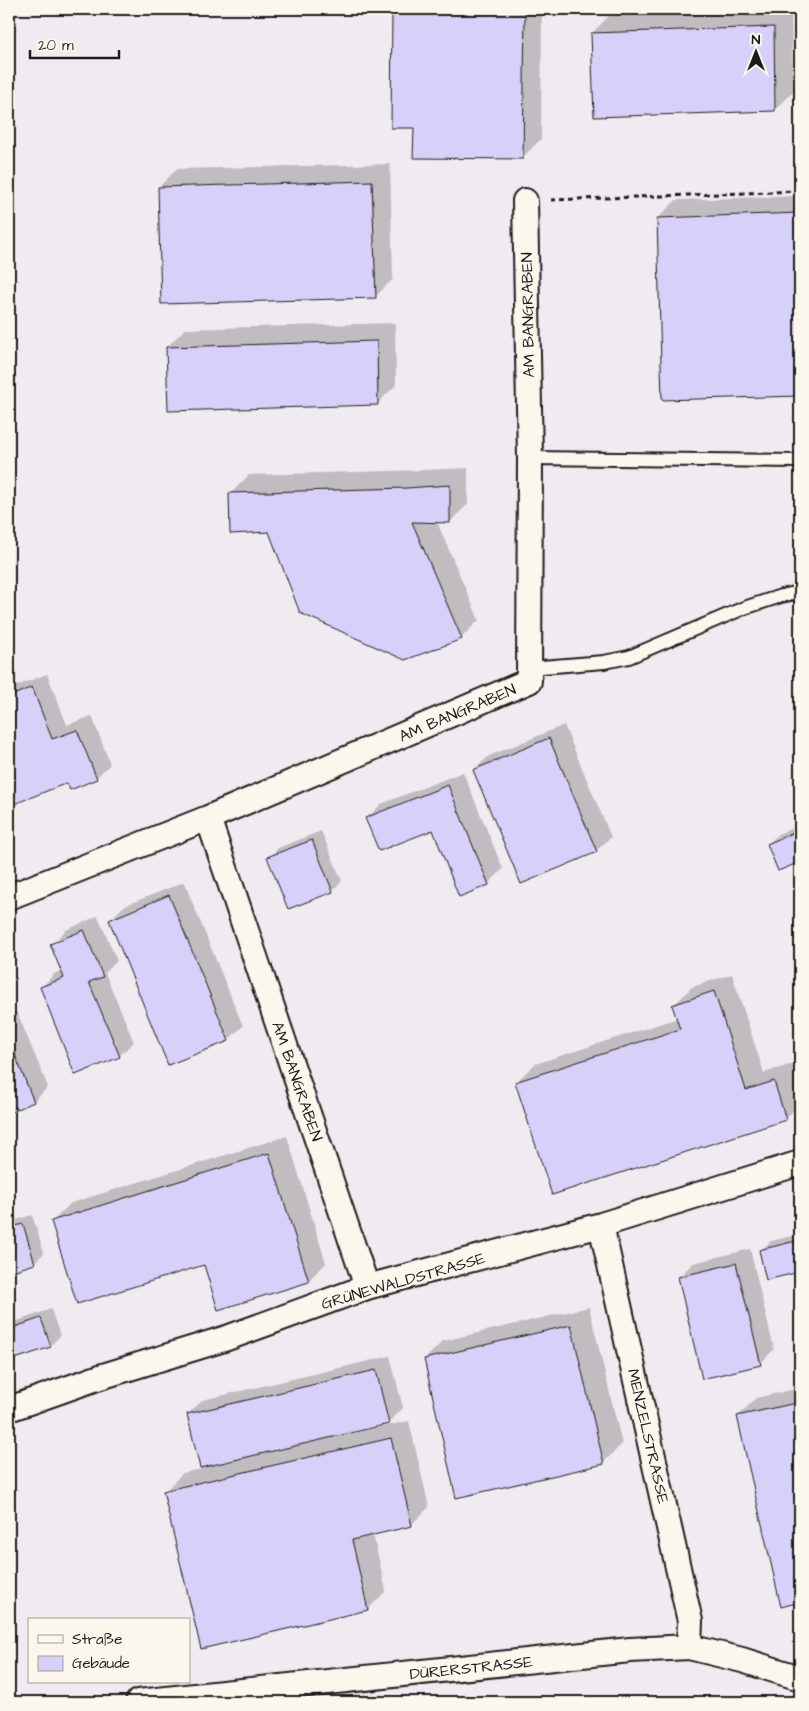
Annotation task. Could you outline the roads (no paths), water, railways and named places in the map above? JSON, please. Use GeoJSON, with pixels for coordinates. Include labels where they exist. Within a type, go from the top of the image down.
{"type":"FeatureCollection","features":[{"type":"Feature","properties":{"kind":"street","name":"AM BANGRABEN"},"geometry":{"type":"LineString","coordinates":[[9,897],[208,818],[529,681],[530,458],[525,201]]}},
{"type":"Feature","properties":{"kind":"street","name":"AM BANGRABEN"},"geometry":{"type":"LineString","coordinates":[[208,818],[367,1287]]}},
{"type":"Feature","properties":{"kind":"street","name":"GRÜNEWALDSTRASSE"},"geometry":{"type":"LineString","coordinates":[[9,1409],[100,1377],[227,1338],[367,1287],[601,1226],[800,1163]]}},
{"type":"Feature","properties":{"kind":"street","name":"MENZELSTRASSE"},"geometry":{"type":"LineString","coordinates":[[601,1226],[690,1621],[689,1647]]}},
{"type":"Feature","properties":{"kind":"street","name":"DÜRERSTRASSE"},"geometry":{"type":"LineString","coordinates":[[138,1702],[630,1650],[689,1647],[742,1660],[800,1678]]}},
{"type":"Feature","properties":{"kind":"lane"},"geometry":{"type":"LineString","coordinates":[[530,458],[800,461]]}},
{"type":"Feature","properties":{"kind":"lane"},"geometry":{"type":"LineString","coordinates":[[529,668],[604,662],[629,657],[744,608],[800,592]]}}]}
